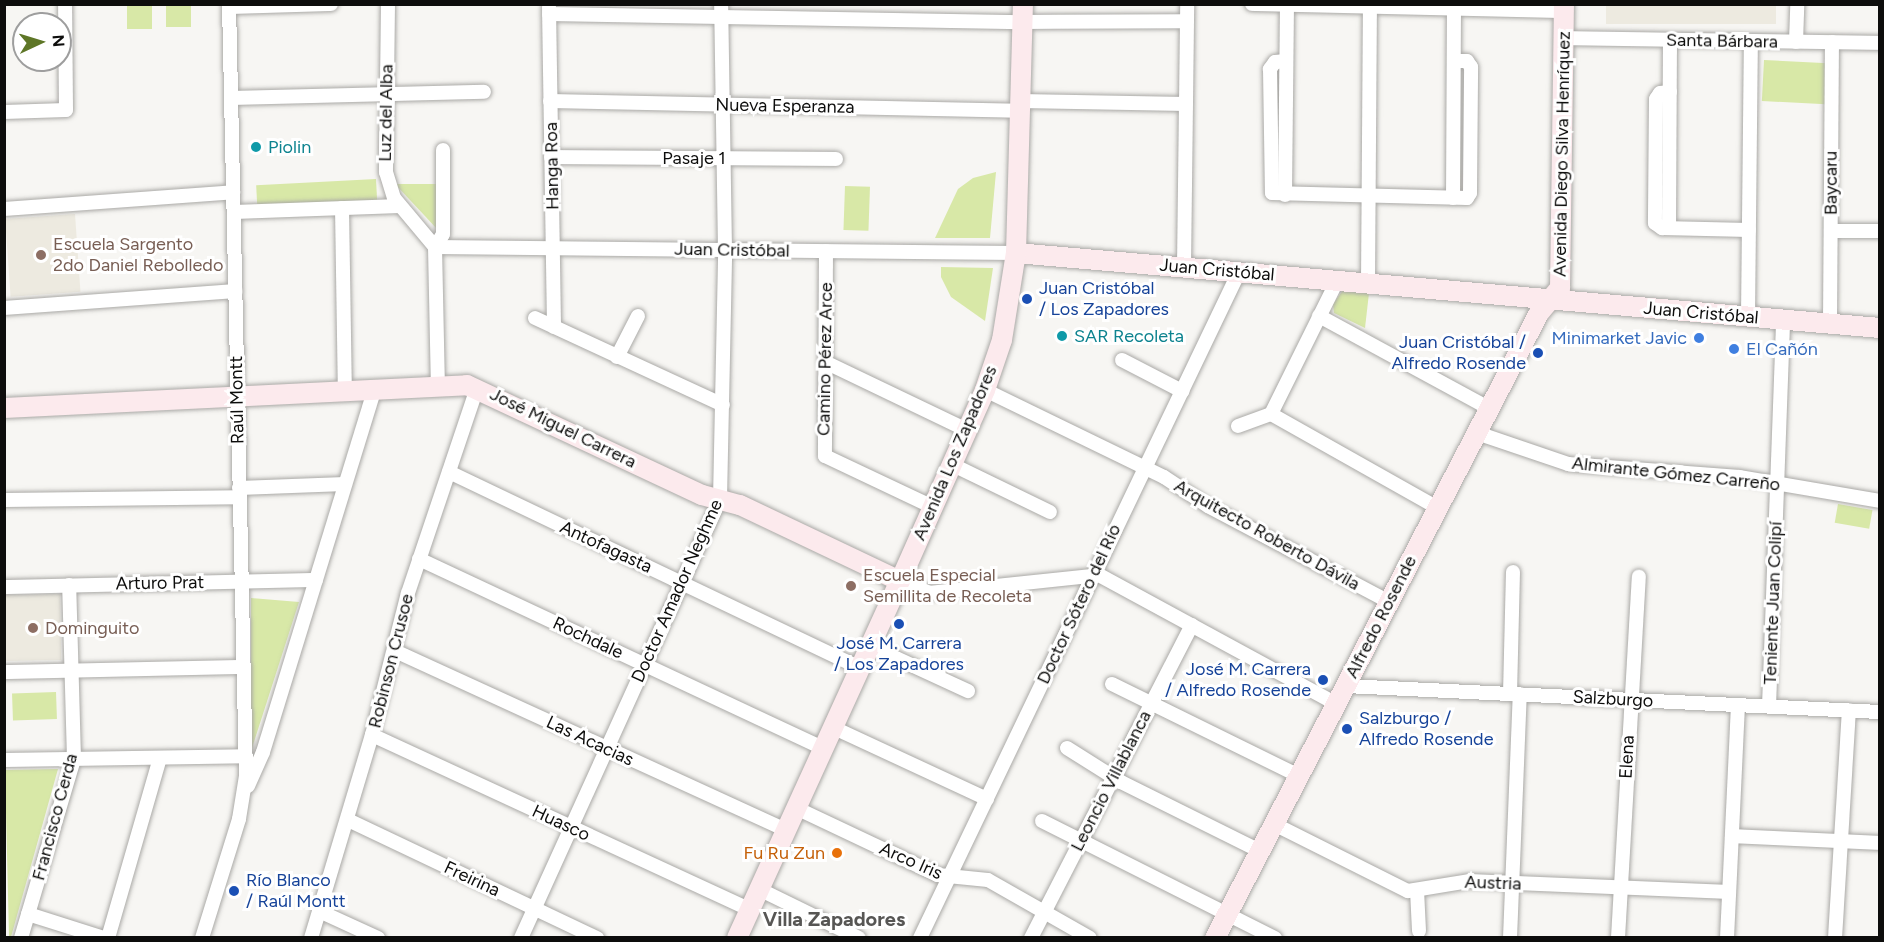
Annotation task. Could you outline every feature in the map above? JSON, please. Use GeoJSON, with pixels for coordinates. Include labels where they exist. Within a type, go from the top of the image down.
{"type":"FeatureCollection","features":[{"type":"Feature","properties":{"kind":"street"},"geometry":{"type":"LineString","coordinates":[[4,112],[66,110],[65,4]]}},
{"type":"Feature","properties":{"kind":"street"},"geometry":{"type":"LineString","coordinates":[[230,6],[331,4]]}},
{"type":"Feature","properties":{"kind":"street","name":"Luz del Alba"},"geometry":{"type":"LineString","coordinates":[[388,4],[386,172],[400,206],[435,247]]}},
{"type":"Feature","properties":{"kind":"street"},"geometry":{"type":"LineString","coordinates":[[1184,267],[1187,4]]}},
{"type":"Feature","properties":{"kind":"street"},"geometry":{"type":"LineString","coordinates":[[1796,42],[1797,4]]}},
{"type":"Feature","properties":{"kind":"street","name":"Raúl Montt"},"geometry":{"type":"LineString","coordinates":[[230,6],[246,756],[244,795]]}},
{"type":"Feature","properties":{"kind":"street"},"geometry":{"type":"LineString","coordinates":[[1252,6],[1370,9],[1415,7],[1454,10],[1564,8]]}},
{"type":"Feature","properties":{"kind":"street"},"geometry":{"type":"LineString","coordinates":[[1287,8],[1278,194],[1469,197],[1470,67],[1467,61],[1454,61]]}},
{"type":"Feature","properties":{"kind":"street","name":"Avenida Diego Silva Henríquez"},"geometry":{"type":"LineString","coordinates":[[1551,300],[1561,283],[1564,8]]}},
{"type":"Feature","properties":{"kind":"street"},"geometry":{"type":"LineString","coordinates":[[549,9],[1023,13],[1186,21]]}},
{"type":"Feature","properties":{"kind":"street","name":"Hanga Roa"},"geometry":{"type":"LineString","coordinates":[[549,9],[554,327]]}},
{"type":"Feature","properties":{"kind":"street"},"geometry":{"type":"LineString","coordinates":[[1368,283],[1370,9]]}},
{"type":"Feature","properties":{"kind":"street"},"geometry":{"type":"LineString","coordinates":[[1453,198],[1454,10]]}},
{"type":"Feature","properties":{"kind":"street","name":"Doctor Amador Neghme"},"geometry":{"type":"LineString","coordinates":[[521,938],[720,500],[725,250],[721,11]]}},
{"type":"Feature","properties":{"kind":"street","name":"Avenida Los Zapadores"},"geometry":{"type":"LineString","coordinates":[[737,938],[985,390],[1008,312],[1016,253],[1023,13]]}},
{"type":"Feature","properties":{"kind":"street","name":"Santa Bárbara"},"geometry":{"type":"LineString","coordinates":[[1564,38],[1880,43]]}},
{"type":"Feature","properties":{"kind":"street"},"geometry":{"type":"LineString","coordinates":[[1670,40],[1670,92],[1660,93],[1656,99],[1654,219],[1659,228],[1749,230]]}},
{"type":"Feature","properties":{"kind":"street"},"geometry":{"type":"LineString","coordinates":[[1748,317],[1751,41]]}},
{"type":"Feature","properties":{"kind":"street","name":"Baycaru"},"geometry":{"type":"LineString","coordinates":[[1830,324],[1832,42]]}},
{"type":"Feature","properties":{"kind":"street"},"geometry":{"type":"LineString","coordinates":[[231,98],[484,92]]}},
{"type":"Feature","properties":{"kind":"street","name":"Nueva Esperanza"},"geometry":{"type":"LineString","coordinates":[[550,101],[722,105],[1186,104]]}},
{"type":"Feature","properties":{"kind":"street"},"geometry":{"type":"LineString","coordinates":[[438,385],[435,247],[442,234],[443,150]]}},
{"type":"Feature","properties":{"kind":"street","name":"Pasaje 1"},"geometry":{"type":"LineString","coordinates":[[551,157],[836,159]]}},
{"type":"Feature","properties":{"kind":"street"},"geometry":{"type":"LineString","coordinates":[[4,209],[233,192]]}},
{"type":"Feature","properties":{"kind":"street"},"geometry":{"type":"LineString","coordinates":[[234,212],[400,206]]}},
{"type":"Feature","properties":{"kind":"street"},"geometry":{"type":"LineString","coordinates":[[342,208],[345,390]]}},
{"type":"Feature","properties":{"kind":"street"},"geometry":{"type":"LineString","coordinates":[[1831,231],[1880,231]]}},
{"type":"Feature","properties":{"kind":"street","name":"Juan Cristóbal"},"geometry":{"type":"LineString","coordinates":[[435,247],[1016,253],[1880,328]]}},
{"type":"Feature","properties":{"kind":"street","name":"Camino Pérez Arce"},"geometry":{"type":"LineString","coordinates":[[826,251],[825,456],[933,507]]}},
{"type":"Feature","properties":{"kind":"street","name":"Doctor Sótero del Río"},"geometry":{"type":"LineString","coordinates":[[920,938],[1092,574],[1239,272]]}},
{"type":"Feature","properties":{"kind":"street"},"geometry":{"type":"LineString","coordinates":[[1238,426],[1271,414],[1337,280]]}},
{"type":"Feature","properties":{"kind":"street"},"geometry":{"type":"LineString","coordinates":[[4,308],[235,291]]}},
{"type":"Feature","properties":{"kind":"street","name":"Alfredo Rosende"},"geometry":{"type":"LineString","coordinates":[[1215,938],[1539,313],[1551,300]]}},
{"type":"Feature","properties":{"kind":"street"},"geometry":{"type":"LineString","coordinates":[[617,357],[638,316]]}},
{"type":"Feature","properties":{"kind":"street"},"geometry":{"type":"LineString","coordinates":[[1319,316],[1490,409]]}},
{"type":"Feature","properties":{"kind":"street"},"geometry":{"type":"LineString","coordinates":[[535,318],[723,405]]}},
{"type":"Feature","properties":{"kind":"street","name":"Teniente Juan Colipí"},"geometry":{"type":"LineString","coordinates":[[1770,706],[1783,320]]}},
{"type":"Feature","properties":{"kind":"street"},"geometry":{"type":"LineString","coordinates":[[1122,360],[1182,391]]}},
{"type":"Feature","properties":{"kind":"street"},"geometry":{"type":"LineString","coordinates":[[825,362],[967,430]]}},
{"type":"Feature","properties":{"kind":"street","name":"José Miguel Carrera"},"geometry":{"type":"LineString","coordinates":[[4,408],[438,385],[477,388],[702,495],[740,505],[928,593],[1092,574]]}},
{"type":"Feature","properties":{"kind":"street","name":"Raúl Montt"},"geometry":{"type":"LineString","coordinates":[[202,938],[244,795],[263,752],[375,388]]}},
{"type":"Feature","properties":{"kind":"street","name":"Robinson Crusoe"},"geometry":{"type":"LineString","coordinates":[[311,938],[348,820],[419,559],[477,388]]}},
{"type":"Feature","properties":{"kind":"street","name":"Arquitecto Roberto Dávila"},"geometry":{"type":"LineString","coordinates":[[985,390],[1144,468],[1389,602]]}},
{"type":"Feature","properties":{"kind":"street"},"geometry":{"type":"LineString","coordinates":[[1271,414],[1438,508]]}},
{"type":"Feature","properties":{"kind":"street","name":"Almirante Gómez Carreño"},"geometry":{"type":"LineString","coordinates":[[1477,433],[1568,464],[1724,475],[1880,501]]}},
{"type":"Feature","properties":{"kind":"street"},"geometry":{"type":"LineString","coordinates":[[951,464],[1050,512]]}},
{"type":"Feature","properties":{"kind":"street","name":"Antofagasta"},"geometry":{"type":"LineString","coordinates":[[449,472],[860,668]]}},
{"type":"Feature","properties":{"kind":"street"},"geometry":{"type":"LineString","coordinates":[[4,500],[239,492],[345,484]]}},
{"type":"Feature","properties":{"kind":"street","name":"Rochdale"},"geometry":{"type":"LineString","coordinates":[[419,559],[823,748]]}},
{"type":"Feature","properties":{"kind":"street"},"geometry":{"type":"LineString","coordinates":[[1510,938],[1515,694],[1513,572]]}},
{"type":"Feature","properties":{"kind":"street"},"geometry":{"type":"LineString","coordinates":[[1092,574],[1109,579],[1336,704]]}},
{"type":"Feature","properties":{"kind":"street","name":"Elena"},"geometry":{"type":"LineString","coordinates":[[1618,938],[1639,577]]}},
{"type":"Feature","properties":{"kind":"street","name":"Arturo Prat"},"geometry":{"type":"LineString","coordinates":[[4,587],[316,580]]}},
{"type":"Feature","properties":{"kind":"street","name":"Francisco Cerda"},"geometry":{"type":"LineString","coordinates":[[21,938],[74,759],[69,585]]}},
{"type":"Feature","properties":{"kind":"street","name":"Leoncio Villablanca"},"geometry":{"type":"LineString","coordinates":[[1031,938],[1192,624]]}},
{"type":"Feature","properties":{"kind":"street"},"geometry":{"type":"LineString","coordinates":[[870,646],[968,691]]}},
{"type":"Feature","properties":{"kind":"street","name":"Las Acacias"},"geometry":{"type":"LineString","coordinates":[[394,651],[786,830]]}},
{"type":"Feature","properties":{"kind":"street"},"geometry":{"type":"LineString","coordinates":[[4,672],[243,667]]}},
{"type":"Feature","properties":{"kind":"street"},"geometry":{"type":"LineString","coordinates":[[1112,684],[1299,776]]}},
{"type":"Feature","properties":{"kind":"street","name":"Salzburgo"},"geometry":{"type":"LineString","coordinates":[[1346,686],[1880,712]]}},
{"type":"Feature","properties":{"kind":"street"},"geometry":{"type":"LineString","coordinates":[[1727,938],[1738,705]]}},
{"type":"Feature","properties":{"kind":"street"},"geometry":{"type":"LineString","coordinates":[[1835,938],[1849,710]]}},
{"type":"Feature","properties":{"kind":"street"},"geometry":{"type":"LineString","coordinates":[[832,727],[987,799]]}},
{"type":"Feature","properties":{"kind":"street","name":"Huasco"},"geometry":{"type":"LineString","coordinates":[[372,735],[750,910]]}},
{"type":"Feature","properties":{"kind":"street"},"geometry":{"type":"LineString","coordinates":[[1067,748],[1114,776],[1260,851]]}},
{"type":"Feature","properties":{"kind":"street"},"geometry":{"type":"LineString","coordinates":[[4,760],[246,756]]}},
{"type":"Feature","properties":{"kind":"street"},"geometry":{"type":"LineString","coordinates":[[28,914],[106,938],[160,758]]}},
{"type":"Feature","properties":{"kind":"street","name":"Arco Iris"},"geometry":{"type":"LineString","coordinates":[[796,808],[949,878],[988,880],[1090,938]]}},
{"type":"Feature","properties":{"kind":"street","name":"Freirina"},"geometry":{"type":"LineString","coordinates":[[348,820],[597,938]]}},
{"type":"Feature","properties":{"kind":"street"},"geometry":{"type":"LineString","coordinates":[[1042,820],[1275,938]]}},
{"type":"Feature","properties":{"kind":"street","name":"Austria"},"geometry":{"type":"LineString","coordinates":[[1274,824],[1400,889],[1418,891],[1456,881],[1729,892]]}},
{"type":"Feature","properties":{"kind":"street"},"geometry":{"type":"LineString","coordinates":[[1732,836],[1880,843]]}},
{"type":"Feature","properties":{"kind":"street"},"geometry":{"type":"LineString","coordinates":[[759,889],[860,938]]}},
{"type":"Feature","properties":{"kind":"street"},"geometry":{"type":"LineString","coordinates":[[1418,891],[1419,932]]}},
{"type":"Feature","properties":{"kind":"street"},"geometry":{"type":"LineString","coordinates":[[319,910],[378,938]]}},
{"type":"Feature","properties":{"kind":"shaded area"},"geometry":{"type":"Polygon","coordinates":[[[1606,5],[1776,5],[1776,24],[1606,24],[1606,5]]]}},
{"type":"Feature","properties":{"kind":"shaded area","name":"Escuela Sargento 2do Daniel Rebolledo"},"geometry":{"type":"Polygon","coordinates":[[[75,214],[80,292],[11,297],[5,219],[75,214]]]}},
{"type":"Feature","properties":{"kind":"shaded area","name":"Dominguito"},"geometry":{"type":"Polygon","coordinates":[[[60,594],[61,660],[6,661],[5,595],[60,594]]]}},
{"type":"Feature","properties":{"kind":"green space"},"geometry":{"type":"Polygon","coordinates":[[[127,5],[152,5],[152,29],[127,29],[127,5]]]}},
{"type":"Feature","properties":{"kind":"green space"},"geometry":{"type":"Polygon","coordinates":[[[166,5],[191,5],[191,27],[166,27],[166,5]]]}},
{"type":"Feature","properties":{"kind":"green space"},"geometry":{"type":"Polygon","coordinates":[[[1764,60],[1828,63],[1826,104],[1762,101],[1764,60]]]}},
{"type":"Feature","properties":{"kind":"green space"},"geometry":{"type":"Polygon","coordinates":[[[996,172],[990,238],[935,238],[958,189],[973,178],[996,172]]]}},
{"type":"Feature","properties":{"kind":"green space"},"geometry":{"type":"Polygon","coordinates":[[[376,179],[377,201],[257,207],[256,185],[376,179]]]}},
{"type":"Feature","properties":{"kind":"green space"},"geometry":{"type":"Polygon","coordinates":[[[395,184],[438,184],[438,230],[395,184]]]}},
{"type":"Feature","properties":{"kind":"green space"},"geometry":{"type":"Polygon","coordinates":[[[845,186],[870,187],[868,231],[843,230],[845,186]]]}},
{"type":"Feature","properties":{"kind":"green space"},"geometry":{"type":"Polygon","coordinates":[[[941,267],[993,268],[985,321],[951,297],[941,277],[941,267]]]}},
{"type":"Feature","properties":{"kind":"green space"},"geometry":{"type":"Polygon","coordinates":[[[1343,290],[1369,293],[1365,328],[1334,313],[1333,304],[1343,290]]]}},
{"type":"Feature","properties":{"kind":"green space"},"geometry":{"type":"Polygon","coordinates":[[[1838,504],[1872,510],[1869,529],[1835,523],[1838,504]]]}},
{"type":"Feature","properties":{"kind":"green space"},"geometry":{"type":"Polygon","coordinates":[[[251,598],[299,602],[251,751],[251,598]]]}},
{"type":"Feature","properties":{"kind":"green space"},"geometry":{"type":"Polygon","coordinates":[[[56,692],[57,719],[13,721],[12,694],[56,692]]]}},
{"type":"Feature","properties":{"kind":"green space"},"geometry":{"type":"Polygon","coordinates":[[[58,769],[11,937],[9,937],[5,770],[58,769]]]}},
{"type":"Feature","properties":{"kind":"place","name":"Piolin"},"geometry":{"type":"Point","coordinates":[256,147]}},
{"type":"Feature","properties":{"kind":"place","name":"Escuela Sargento 2do Daniel Rebolledo"},"geometry":{"type":"Point","coordinates":[41,255]}},
{"type":"Feature","properties":{"kind":"place","name":"Juan Cristóbal / Los Zapadores"},"geometry":{"type":"Point","coordinates":[1027,299]}},
{"type":"Feature","properties":{"kind":"place","name":"SAR Recoleta"},"geometry":{"type":"Point","coordinates":[1062,336]}},
{"type":"Feature","properties":{"kind":"place","name":"Minimarket Javic"},"geometry":{"type":"Point","coordinates":[1699,338]}},
{"type":"Feature","properties":{"kind":"place","name":"El Cañón"},"geometry":{"type":"Point","coordinates":[1734,349]}},
{"type":"Feature","properties":{"kind":"place","name":"Juan Cristóbal / Alfredo Rosende"},"geometry":{"type":"Point","coordinates":[1538,353]}},
{"type":"Feature","properties":{"kind":"place","name":"Escuela Especial Semillita de Recoleta"},"geometry":{"type":"Point","coordinates":[851,586]}},
{"type":"Feature","properties":{"kind":"place","name":"José M. Carrera / Los Zapadores"},"geometry":{"type":"Point","coordinates":[899,624]}},
{"type":"Feature","properties":{"kind":"place","name":"Dominguito"},"geometry":{"type":"Point","coordinates":[33,628]}},
{"type":"Feature","properties":{"kind":"place","name":"José M. Carrera / Alfredo Rosende"},"geometry":{"type":"Point","coordinates":[1323,680]}},
{"type":"Feature","properties":{"kind":"place","name":"Salzburgo / Alfredo Rosende"},"geometry":{"type":"Point","coordinates":[1347,729]}},
{"type":"Feature","properties":{"kind":"place","name":"Fu Ru Zun"},"geometry":{"type":"Point","coordinates":[837,853]}},
{"type":"Feature","properties":{"kind":"place","name":"Río Blanco / Raúl Montt"},"geometry":{"type":"Point","coordinates":[234,891]}},
{"type":"Feature","properties":{"kind":"district","name":"Villa Zapadores"},"geometry":{"type":"Point","coordinates":[834,919]}}]}
